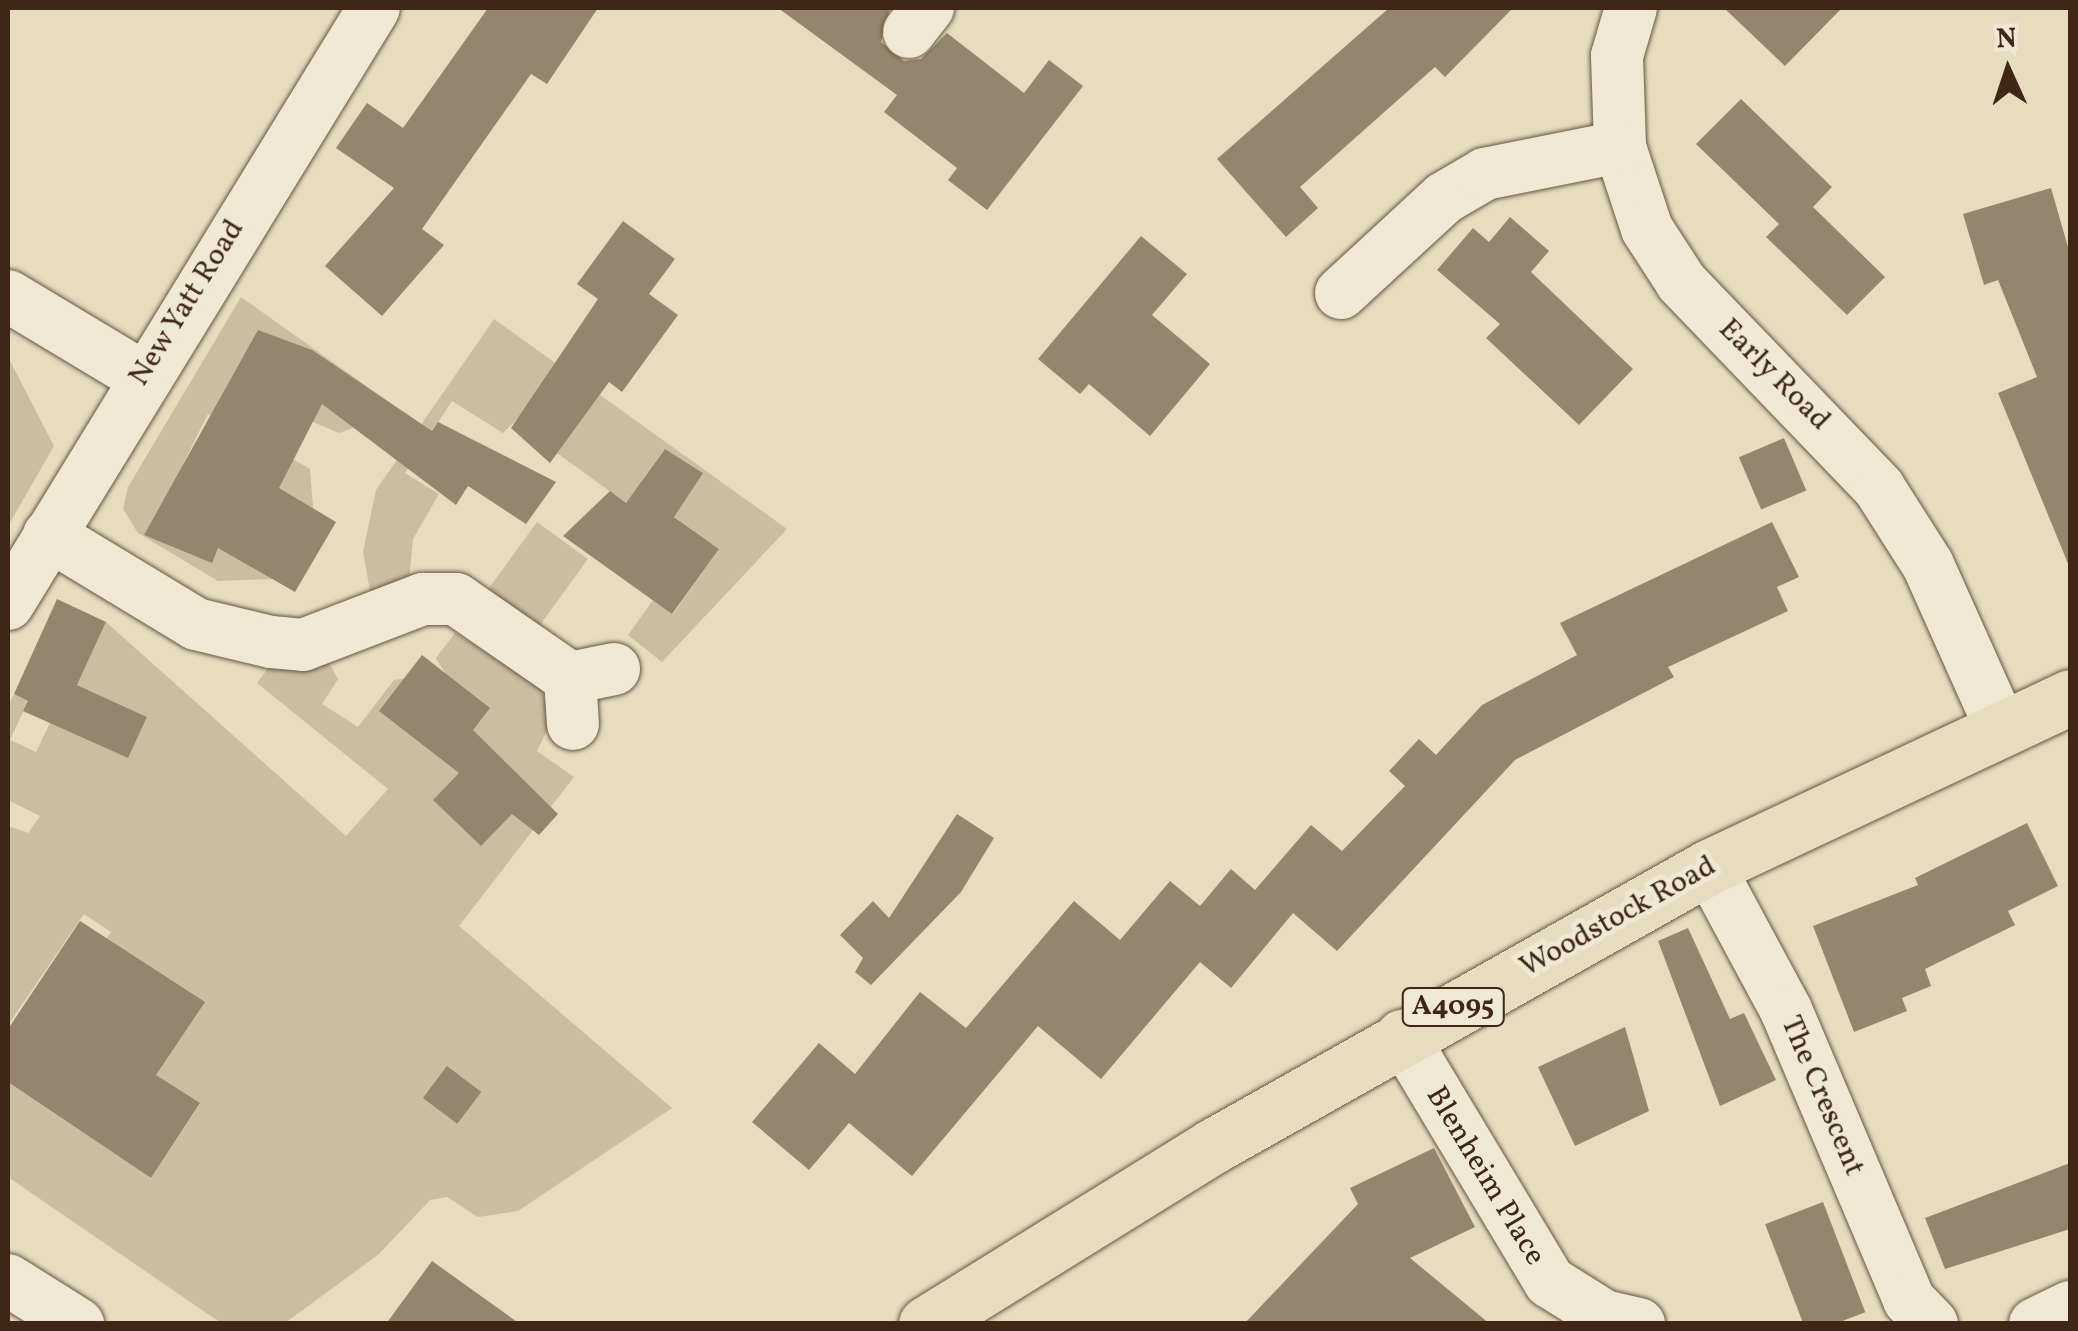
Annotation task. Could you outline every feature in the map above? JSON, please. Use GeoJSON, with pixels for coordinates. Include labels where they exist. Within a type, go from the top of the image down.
{"type":"FeatureCollection","features":[{"type":"Feature","properties":{"kind":"main road","name":"Woodstock Road"},"geometry":{"type":"LineString","coordinates":[[926,1324],[1402,1036],[1709,866],[2000,726],[2070,698]]}},
{"type":"Feature","properties":{"kind":"street","name":"New Yatt Road"},"geometry":{"type":"LineString","coordinates":[[8,604],[141,376],[374,8]]}},
{"type":"Feature","properties":{"kind":"street","name":"Early Road"},"geometry":{"type":"LineString","coordinates":[[1631,8],[1617,56],[1620,147],[1647,229],[1682,283],[1879,488],[1928,565],[2000,726]]}},
{"type":"Feature","properties":{"kind":"street"},"geometry":{"type":"LineString","coordinates":[[1340,293],[1444,198],[1485,174],[1620,147]]}},
{"type":"Feature","properties":{"kind":"street"},"geometry":{"type":"LineString","coordinates":[[8,296],[141,376]]}},
{"type":"Feature","properties":{"kind":"street"},"geometry":{"type":"LineString","coordinates":[[48,536],[196,624],[271,642],[303,645],[423,599],[456,599],[586,690]]}},
{"type":"Feature","properties":{"kind":"street","name":"The Crescent"},"geometry":{"type":"LineString","coordinates":[[1709,866],[1786,1010],[1908,1300],[1932,1324]]}},
{"type":"Feature","properties":{"kind":"street","name":"Blenheim Place"},"geometry":{"type":"LineString","coordinates":[[1402,1036],[1550,1282],[1604,1316],[1638,1324]]}},
{"type":"Feature","properties":{"kind":"street"},"geometry":{"type":"LineString","coordinates":[[8,1280],[78,1324]]}},
{"type":"Feature","properties":{"kind":"street"},"geometry":{"type":"LineString","coordinates":[[2035,1324],[2070,1307]]}},
{"type":"Feature","properties":{"kind":"shaded area"},"geometry":{"type":"Polygon","coordinates":[[[241,297],[379,395],[356,427],[339,433],[313,422],[236,428],[208,414],[183,464],[250,498],[293,459],[310,469],[313,508],[272,579],[218,581],[138,533],[123,509],[128,487],[241,297]]]}},
{"type":"Feature","properties":{"kind":"shaded area"},"geometry":{"type":"Polygon","coordinates":[[[494,319],[787,529],[662,662],[628,635],[653,600],[673,614],[719,549],[669,513],[626,503],[557,453],[586,413],[519,417],[503,433],[452,401],[405,473],[439,494],[413,539],[408,591],[379,604],[370,591],[363,552],[376,490],[494,319]],[[665,449],[641,482],[702,473],[665,449]]]}},
{"type":"Feature","properties":{"kind":"shaded area"},"geometry":{"type":"Polygon","coordinates":[[[8,357],[54,446],[8,526],[8,357]]]}},
{"type":"Feature","properties":{"kind":"shaded area"},"geometry":{"type":"Polygon","coordinates":[[[537,522],[588,559],[538,628],[487,591],[537,522]]]}},
{"type":"Feature","properties":{"kind":"shaded area"},"geometry":{"type":"Polygon","coordinates":[[[106,622],[346,836],[388,789],[257,683],[272,663],[329,663],[338,679],[322,704],[358,727],[394,680],[445,673],[436,658],[455,633],[541,687],[551,722],[537,751],[574,777],[459,926],[672,1108],[518,1211],[478,1217],[447,1197],[430,1200],[379,1254],[285,1323],[221,1323],[8,1177],[8,1082],[151,1178],[200,1104],[156,1075],[204,1002],[52,1020],[111,932],[84,914],[8,1025],[8,826],[28,833],[40,816],[8,800],[8,706],[14,694],[28,701],[10,740],[36,752],[50,723],[128,757],[147,717],[77,685],[106,622]]]}},
{"type":"Feature","properties":{"kind":"building"},"geometry":{"type":"Polygon","coordinates":[[[488,8],[598,8],[547,84],[531,74],[422,229],[444,245],[382,316],[325,266],[394,188],[336,148],[367,103],[403,128],[488,8]]]}},
{"type":"Feature","properties":{"kind":"building"},"geometry":{"type":"Polygon","coordinates":[[[778,8],[890,8],[881,42],[904,61],[921,59],[947,33],[1024,93],[1049,60],[1083,86],[987,210],[948,180],[957,168],[884,112],[897,95],[778,8]]]}},
{"type":"Feature","properties":{"kind":"building"},"geometry":{"type":"Polygon","coordinates":[[[1389,8],[1513,8],[1445,77],[1435,67],[1300,187],[1318,208],[1286,237],[1217,159],[1389,8]]]}},
{"type":"Feature","properties":{"kind":"building"},"geometry":{"type":"Polygon","coordinates":[[[1724,8],[1842,8],[1785,66],[1724,8]]]}},
{"type":"Feature","properties":{"kind":"building"},"geometry":{"type":"Polygon","coordinates":[[[1741,99],[1832,187],[1813,207],[1885,277],[1847,315],[1766,237],[1779,224],[1696,144],[1741,99]]]}},
{"type":"Feature","properties":{"kind":"building"},"geometry":{"type":"Polygon","coordinates":[[[2051,188],[2070,254],[2069,566],[1998,393],[2037,377],[1998,280],[1984,285],[1963,214],[2051,188]]]}},
{"type":"Feature","properties":{"kind":"building"},"geometry":{"type":"Polygon","coordinates":[[[1510,217],[1549,251],[1531,272],[1633,369],[1579,425],[1486,338],[1500,324],[1437,270],[1473,228],[1489,242],[1510,217]]]}},
{"type":"Feature","properties":{"kind":"building"},"geometry":{"type":"Polygon","coordinates":[[[623,221],[675,259],[649,294],[678,315],[622,392],[609,382],[550,463],[511,428],[598,299],[577,284],[623,221]]]}},
{"type":"Feature","properties":{"kind":"building"},"geometry":{"type":"Polygon","coordinates":[[[1141,236],[1187,274],[1152,315],[1210,364],[1150,436],[1089,384],[1080,394],[1038,359],[1141,236]]]}},
{"type":"Feature","properties":{"kind":"building"},"geometry":{"type":"Polygon","coordinates":[[[258,330],[312,350],[432,431],[438,422],[556,482],[526,524],[468,486],[456,505],[322,404],[279,488],[336,522],[295,592],[218,548],[212,563],[144,535],[258,330]]]}},
{"type":"Feature","properties":{"kind":"building"},"geometry":{"type":"Polygon","coordinates":[[[1784,438],[1806,490],[1761,510],[1739,457],[1784,438]]]}},
{"type":"Feature","properties":{"kind":"building"},"geometry":{"type":"Polygon","coordinates":[[[665,449],[703,473],[674,517],[719,549],[672,614],[563,536],[610,491],[626,503],[665,449]]]}},
{"type":"Feature","properties":{"kind":"building"},"geometry":{"type":"Polygon","coordinates":[[[1772,522],[1799,577],[1777,587],[1788,611],[1668,667],[1674,677],[1515,760],[1337,951],[1293,913],[1231,988],[1200,962],[1101,1079],[1038,1026],[912,1176],[849,1123],[809,1170],[752,1122],[819,1043],[855,1074],[920,992],[966,1028],[1074,901],[1120,940],[1170,881],[1200,906],[1231,869],[1255,890],[1311,825],[1342,851],[1405,786],[1389,771],[1419,739],[1436,755],[1482,705],[1577,655],[1560,623],[1772,522]]]}},
{"type":"Feature","properties":{"kind":"building"},"geometry":{"type":"Polygon","coordinates":[[[57,599],[106,622],[77,685],[147,717],[128,758],[23,711],[28,701],[14,694],[57,599]]]}},
{"type":"Feature","properties":{"kind":"building"},"geometry":{"type":"Polygon","coordinates":[[[422,655],[490,708],[473,730],[558,814],[539,835],[512,814],[481,846],[433,800],[459,773],[379,711],[422,655]]]}},
{"type":"Feature","properties":{"kind":"building"},"geometry":{"type":"Polygon","coordinates":[[[957,814],[994,838],[961,892],[871,985],[855,972],[863,958],[840,935],[873,901],[889,918],[957,814]]]}},
{"type":"Feature","properties":{"kind":"building"},"geometry":{"type":"Polygon","coordinates":[[[2027,823],[2058,886],[2008,911],[2015,925],[1925,969],[1931,986],[1902,998],[1907,1011],[1854,1032],[1813,926],[1918,885],[1915,878],[2027,823]]]}},
{"type":"Feature","properties":{"kind":"building"},"geometry":{"type":"Polygon","coordinates":[[[80,921],[205,1002],[156,1075],[200,1103],[151,1178],[8,1082],[8,1029],[80,921]]]}},
{"type":"Feature","properties":{"kind":"building"},"geometry":{"type":"Polygon","coordinates":[[[1688,928],[1730,1019],[1744,1013],[1776,1080],[1720,1106],[1658,941],[1688,928]]]}},
{"type":"Feature","properties":{"kind":"building"},"geometry":{"type":"Polygon","coordinates":[[[1625,1027],[1649,1111],[1575,1146],[1538,1067],[1625,1027]]]}},
{"type":"Feature","properties":{"kind":"building"},"geometry":{"type":"Polygon","coordinates":[[[447,1066],[481,1092],[457,1124],[423,1098],[447,1066]]]}},
{"type":"Feature","properties":{"kind":"building"},"geometry":{"type":"Polygon","coordinates":[[[1434,1148],[1475,1227],[1410,1258],[1490,1324],[1244,1324],[1358,1204],[1350,1188],[1434,1148]]]}},
{"type":"Feature","properties":{"kind":"building"},"geometry":{"type":"Polygon","coordinates":[[[2070,1163],[2070,1229],[1945,1269],[1925,1218],[2070,1163]]]}},
{"type":"Feature","properties":{"kind":"building"},"geometry":{"type":"Polygon","coordinates":[[[1823,1202],[1865,1312],[1834,1324],[1803,1324],[1765,1224],[1823,1202]]]}},
{"type":"Feature","properties":{"kind":"building"},"geometry":{"type":"Polygon","coordinates":[[[432,1261],[520,1324],[386,1324],[432,1261]]]}}]}
